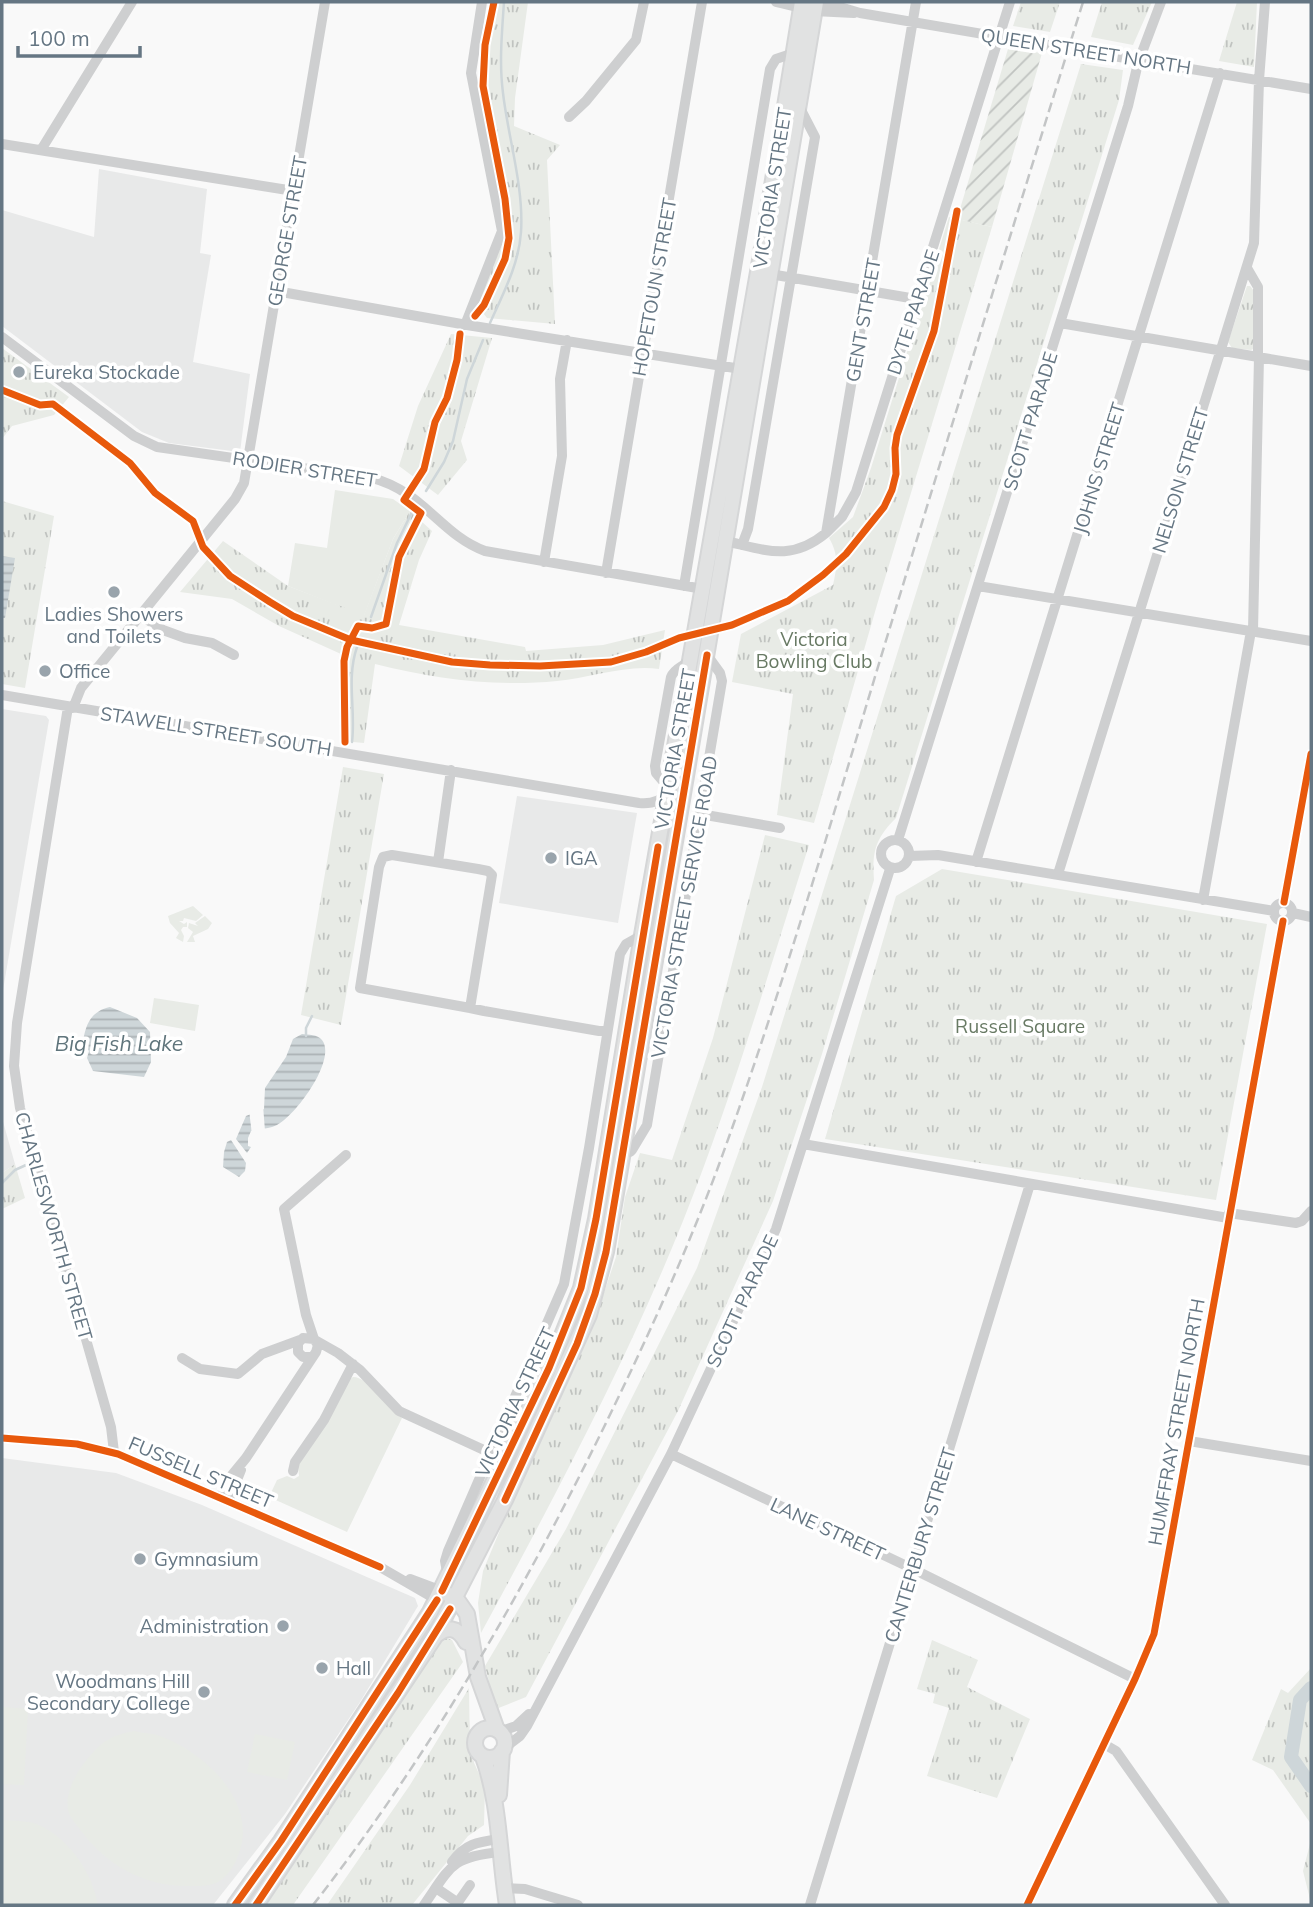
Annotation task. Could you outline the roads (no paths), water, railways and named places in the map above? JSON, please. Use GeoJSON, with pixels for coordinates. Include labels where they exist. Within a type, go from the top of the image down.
{"type":"FeatureCollection","features":[{"type":"Feature","properties":{"kind":"main road","name":"VICTORIA STREET"},"geometry":{"type":"LineString","coordinates":[[235,1905],[281,1841],[442,1590],[559,1346],[577,1301],[591,1250],[642,935],[691,658],[710,591],[741,369],[794,53],[811,5]]}},
{"type":"Feature","properties":{"kind":"main road","name":"VICTORIA STREET"},"geometry":{"type":"LineString","coordinates":[[710,591],[725,541],[799,106],[811,5]]}},
{"type":"Feature","properties":{"kind":"main road","name":"VICTORIA STREET"},"geometry":{"type":"LineString","coordinates":[[256,1905],[434,1638],[505,1500],[589,1315],[606,1252],[707,655],[707,608]]}},
{"type":"Feature","properties":{"kind":"main road"},"geometry":{"type":"LineString","coordinates":[[664,811],[682,800]]}},
{"type":"Feature","properties":{"kind":"main road"},"geometry":{"type":"LineString","coordinates":[[607,1150],[623,1152]]}},
{"type":"Feature","properties":{"kind":"main road"},"geometry":{"type":"LineString","coordinates":[[499,1840],[503,1738],[478,1677],[465,1595],[488,1546],[505,1500]]}},
{"type":"Feature","properties":{"kind":"main road"},"geometry":{"type":"LineString","coordinates":[[442,1590],[460,1621],[473,1657]]}},
{"type":"Feature","properties":{"kind":"main road"},"geometry":{"type":"LineString","coordinates":[[452,1604],[465,1610],[468,1622]]}},
{"type":"Feature","properties":{"kind":"main road"},"geometry":{"type":"LineString","coordinates":[[434,1638],[441,1631],[453,1628],[466,1642]]}},
{"type":"Feature","properties":{"kind":"main road"},"geometry":{"type":"LineString","coordinates":[[478,1677],[479,1705],[475,1746],[483,1757],[489,1776],[506,1905]]}},
{"type":"Feature","properties":{"kind":"main road"},"geometry":{"type":"LineString","coordinates":[[477,1735],[488,1728],[498,1731]]}},
{"type":"Feature","properties":{"kind":"main road"},"geometry":{"type":"LineString","coordinates":[[483,1757],[496,1757],[502,1750]]}},
{"type":"Feature","properties":{"kind":"street"},"geometry":{"type":"LineString","coordinates":[[41,150],[132,2]]}},
{"type":"Feature","properties":{"kind":"street","name":"GEORGE STREET"},"geometry":{"type":"LineString","coordinates":[[248,460],[325,2]]}},
{"type":"Feature","properties":{"kind":"street"},"geometry":{"type":"LineString","coordinates":[[465,325],[502,231],[471,73],[482,2]]}},
{"type":"Feature","properties":{"kind":"street"},"geometry":{"type":"LineString","coordinates":[[569,117],[586,101],[636,40],[645,2]]}},
{"type":"Feature","properties":{"kind":"street","name":"HOPETOUN STREET"},"geometry":{"type":"LineString","coordinates":[[606,573],[702,2]]}},
{"type":"Feature","properties":{"kind":"street","name":"QUEEN STREET NORTH"},"geometry":{"type":"LineString","coordinates":[[776,2],[811,5],[1311,89]]}},
{"type":"Feature","properties":{"kind":"street","name":"GENT STREET"},"geometry":{"type":"LineString","coordinates":[[826,533],[916,2]]}},
{"type":"Feature","properties":{"kind":"street","name":"DYTE PARADE"},"geometry":{"type":"LineString","coordinates":[[826,533],[842,517],[856,492],[1010,2]]}},
{"type":"Feature","properties":{"kind":"street","name":"SCOTT PARADE"},"geometry":{"type":"LineString","coordinates":[[898,840],[1128,106],[1139,60],[1161,2]]}},
{"type":"Feature","properties":{"kind":"street"},"geometry":{"type":"LineString","coordinates":[[1258,80],[1265,2]]}},
{"type":"Feature","properties":{"kind":"street"},"geometry":{"type":"LineString","coordinates":[[684,586],[770,69],[776,59],[794,53]]}},
{"type":"Feature","properties":{"kind":"street","name":"JOHNS STREET"},"geometry":{"type":"LineString","coordinates":[[976,862],[1220,73]]}},
{"type":"Feature","properties":{"kind":"street","name":"NELSON STREET"},"geometry":{"type":"LineString","coordinates":[[1058,874],[1247,268],[1256,228],[1258,80]]}},
{"type":"Feature","properties":{"kind":"street"},"geometry":{"type":"LineString","coordinates":[[742,545],[748,529],[815,137],[799,106]]}},
{"type":"Feature","properties":{"kind":"street"},"geometry":{"type":"LineString","coordinates":[[2,144],[294,191]]}},
{"type":"Feature","properties":{"kind":"street"},"geometry":{"type":"LineString","coordinates":[[1203,900],[1252,631],[1259,357],[1258,290],[1247,268]]}},
{"type":"Feature","properties":{"kind":"street"},"geometry":{"type":"LineString","coordinates":[[770,274],[916,299]]}},
{"type":"Feature","properties":{"kind":"street"},"geometry":{"type":"LineString","coordinates":[[276,291],[465,325],[741,369]]}},
{"type":"Feature","properties":{"kind":"street"},"geometry":{"type":"LineString","coordinates":[[1060,323],[1311,366]]}},
{"type":"Feature","properties":{"kind":"street","name":"RODIER STREET"},"geometry":{"type":"LineString","coordinates":[[2,337],[134,436],[150,445],[172,451],[358,474],[389,483],[411,495],[458,536],[475,547],[500,555],[710,591]]}},
{"type":"Feature","properties":{"kind":"street"},"geometry":{"type":"LineString","coordinates":[[544,562],[562,456],[560,379],[567,340]]}},
{"type":"Feature","properties":{"kind":"street","name":"CHARLESWORTH STREET"},"geometry":{"type":"LineString","coordinates":[[114,1452],[112,1431],[24,1124],[14,1066],[17,1023],[70,707],[81,688],[139,614],[235,499],[244,483],[248,460]]}},
{"type":"Feature","properties":{"kind":"street"},"geometry":{"type":"LineString","coordinates":[[725,541],[777,551],[793,551],[810,546],[826,533]]}},
{"type":"Feature","properties":{"kind":"street"},"geometry":{"type":"LineString","coordinates":[[978,586],[1311,641]]}},
{"type":"Feature","properties":{"kind":"street"},"geometry":{"type":"LineString","coordinates":[[139,614],[169,632],[212,643],[234,655]]}},
{"type":"Feature","properties":{"kind":"street","name":"VICTORIA STREET SERVICE ROAD"},"geometry":{"type":"LineString","coordinates":[[623,1152],[630,1153],[647,1125],[700,814],[722,681],[720,673],[707,655]]}},
{"type":"Feature","properties":{"kind":"street","name":"STAWELL STREET SOUTH"},"geometry":{"type":"LineString","coordinates":[[2,695],[646,803],[662,799],[668,790]]}},
{"type":"Feature","properties":{"kind":"street"},"geometry":{"type":"LineString","coordinates":[[1284,902],[1311,754]]}},
{"type":"Feature","properties":{"kind":"street"},"geometry":{"type":"LineString","coordinates":[[438,862],[451,770]]}},
{"type":"Feature","properties":{"kind":"street","name":"STAWELL STREET SOUTH"},"geometry":{"type":"LineString","coordinates":[[596,795],[625,805],[664,811]]}},
{"type":"Feature","properties":{"kind":"street"},"geometry":{"type":"LineString","coordinates":[[700,814],[780,828]]}},
{"type":"Feature","properties":{"kind":"street"},"geometry":{"type":"LineString","coordinates":[[898,840],[908,848],[909,856],[903,867],[890,869],[883,863],[880,854],[889,841],[898,840]]}},
{"type":"Feature","properties":{"kind":"street"},"geometry":{"type":"LineString","coordinates":[[470,1008],[492,875],[488,871],[438,862],[392,855],[383,858],[379,867],[360,988],[470,1008],[607,1031]]}},
{"type":"Feature","properties":{"kind":"street"},"geometry":{"type":"LineString","coordinates":[[909,856],[938,855],[1274,911]]}},
{"type":"Feature","properties":{"kind":"street","name":"SCOTT PARADE"},"geometry":{"type":"LineString","coordinates":[[502,1750],[524,1730],[671,1454],[776,1229],[890,869]]}},
{"type":"Feature","properties":{"kind":"street"},"geometry":{"type":"LineString","coordinates":[[1274,911],[1278,904],[1284,902],[1291,906],[1293,914]]}},
{"type":"Feature","properties":{"kind":"street"},"geometry":{"type":"LineString","coordinates":[[1274,911],[1277,919],[1283,921],[1293,914]]}},
{"type":"Feature","properties":{"kind":"street"},"geometry":{"type":"LineString","coordinates":[[1293,914],[1311,917]]}},
{"type":"Feature","properties":{"kind":"street","name":"HUMFFRAY STREET NORTH"},"geometry":{"type":"LineString","coordinates":[[1027,1905],[1154,1634],[1283,921]]}},
{"type":"Feature","properties":{"kind":"street","name":"VICTORIA STREET SERVICE ROAD"},"geometry":{"type":"LineString","coordinates":[[442,1590],[446,1555],[564,1284],[621,950],[642,935]]}},
{"type":"Feature","properties":{"kind":"street"},"geometry":{"type":"LineString","coordinates":[[803,1144],[1030,1184],[1229,1215],[1294,1223],[1303,1220],[1311,1211]]}},
{"type":"Feature","properties":{"kind":"street"},"geometry":{"type":"LineString","coordinates":[[589,1148],[607,1150]]}},
{"type":"Feature","properties":{"kind":"street"},"geometry":{"type":"LineString","coordinates":[[224,1499],[232,1475],[298,1378],[306,1355],[318,1349],[306,1315],[284,1209],[346,1155]]}},
{"type":"Feature","properties":{"kind":"street","name":"CANTERBURY STREET"},"geometry":{"type":"LineString","coordinates":[[810,1905],[1030,1184]]}},
{"type":"Feature","properties":{"kind":"street"},"geometry":{"type":"LineString","coordinates":[[306,1315],[297,1346],[306,1355]]}},
{"type":"Feature","properties":{"kind":"street"},"geometry":{"type":"LineString","coordinates":[[182,1358],[200,1369],[238,1374],[262,1354],[309,1337],[369,1377],[399,1411],[506,1459]]}},
{"type":"Feature","properties":{"kind":"street"},"geometry":{"type":"LineString","coordinates":[[278,1349],[306,1355],[331,1356],[351,1363]]}},
{"type":"Feature","properties":{"kind":"street"},"geometry":{"type":"LineString","coordinates":[[293,1471],[295,1462],[324,1420],[351,1363]]}},
{"type":"Feature","properties":{"kind":"street","name":"FUSSELL STREET"},"geometry":{"type":"LineString","coordinates":[[2,1438],[78,1444],[114,1452],[394,1573],[442,1590]]}},
{"type":"Feature","properties":{"kind":"street"},"geometry":{"type":"LineString","coordinates":[[1189,1441],[1311,1461]]}},
{"type":"Feature","properties":{"kind":"street","name":"LANE STREET"},"geometry":{"type":"LineString","coordinates":[[671,1454],[913,1569],[1135,1679]]}},
{"type":"Feature","properties":{"kind":"street","name":"SCOTT PARADE"},"geometry":{"type":"LineString","coordinates":[[498,1731],[516,1726],[535,1709]]}},
{"type":"Feature","properties":{"kind":"street"},"geometry":{"type":"LineString","coordinates":[[1104,1744],[1116,1751],[1225,1905]]}},
{"type":"Feature","properties":{"kind":"street"},"geometry":{"type":"LineString","coordinates":[[424,1905],[450,1869],[499,1840]]}},
{"type":"Feature","properties":{"kind":"street"},"geometry":{"type":"LineString","coordinates":[[437,1886],[457,1904],[470,1885]]}},
{"type":"Feature","properties":{"kind":"street"},"geometry":{"type":"LineString","coordinates":[[504,1888],[523,1888],[578,1905]]}},
{"type":"Feature","properties":{"kind":"water"},"geometry":{"type":"Polygon","coordinates":[[[2,556],[15,558],[5,618],[2,618],[2,556]]]}},
{"type":"Feature","properties":{"kind":"water","name":"Big Fish Lake"},"geometry":{"type":"Polygon","coordinates":[[[110,1007],[137,1018],[150,1032],[151,1062],[144,1077],[93,1071],[87,1058],[89,1051],[83,1043],[85,1030],[94,1015],[110,1007]]]}},
{"type":"Feature","properties":{"kind":"water"},"geometry":{"type":"Polygon","coordinates":[[[302,1034],[322,1040],[325,1049],[324,1061],[318,1075],[290,1115],[270,1128],[251,1131],[248,1146],[251,1147],[247,1153],[236,1139],[246,1116],[264,1109],[265,1088],[286,1057],[293,1039],[302,1034]]]}},
{"type":"Feature","properties":{"kind":"water"},"geometry":{"type":"Polygon","coordinates":[[[231,1140],[246,1163],[245,1171],[239,1177],[223,1167],[224,1152],[227,1142],[231,1140]]]}},
{"type":"Feature","properties":{"kind":"waterway"},"geometry":{"type":"LineString","coordinates":[[490,323],[514,267],[521,232],[518,180],[502,82],[504,2]]}},
{"type":"Feature","properties":{"kind":"waterway"},"geometry":{"type":"LineString","coordinates":[[426,491],[453,441],[467,379],[483,340]]}},
{"type":"Feature","properties":{"kind":"waterway"},"geometry":{"type":"LineString","coordinates":[[371,617],[397,543],[412,512]]}},
{"type":"Feature","properties":{"kind":"waterway"},"geometry":{"type":"LineString","coordinates":[[352,742],[352,671],[357,647]]}},
{"type":"Feature","properties":{"kind":"waterway"},"geometry":{"type":"LineString","coordinates":[[306,1036],[306,1028],[312,1016]]}},
{"type":"Feature","properties":{"kind":"waterway"},"geometry":{"type":"LineString","coordinates":[[2,1183],[15,1170],[26,1165]]}},
{"type":"Feature","properties":{"kind":"waterway"},"geometry":{"type":"LineString","coordinates":[[1311,1688],[1300,1700],[1291,1757],[1311,1786]]}},
{"type":"Feature","properties":{"kind":"railway"},"geometry":{"type":"LineString","coordinates":[[313,1905],[355,1849],[434,1733],[506,1613],[604,1427],[691,1235],[717,1170],[784,975],[1083,2]]}},
{"type":"Feature","properties":{"kind":"place","name":"Eureka Stockade"},"geometry":{"type":"Point","coordinates":[19,372]}},
{"type":"Feature","properties":{"kind":"place","name":"Ladies Showers and Toilets"},"geometry":{"type":"Point","coordinates":[114,592]}},
{"type":"Feature","properties":{"kind":"place","name":"Office"},"geometry":{"type":"Point","coordinates":[45,671]}},
{"type":"Feature","properties":{"kind":"place","name":"IGA"},"geometry":{"type":"Point","coordinates":[551,858]}},
{"type":"Feature","properties":{"kind":"place","name":"Gymnasium"},"geometry":{"type":"Point","coordinates":[140,1559]}},
{"type":"Feature","properties":{"kind":"place","name":"Administration"},"geometry":{"type":"Point","coordinates":[283,1626]}},
{"type":"Feature","properties":{"kind":"place","name":"Hall"},"geometry":{"type":"Point","coordinates":[322,1668]}},
{"type":"Feature","properties":{"kind":"place","name":"Woodmans Hill Secondary College"},"geometry":{"type":"Point","coordinates":[204,1692]}},
{"type":"Feature","properties":{"kind":"park label","name":"Victoria Bowling Club"},"geometry":{"type":"Point","coordinates":[814,650]}},
{"type":"Feature","properties":{"kind":"park label","name":"Russell Square"},"geometry":{"type":"Point","coordinates":[1020,1026]}}]}
